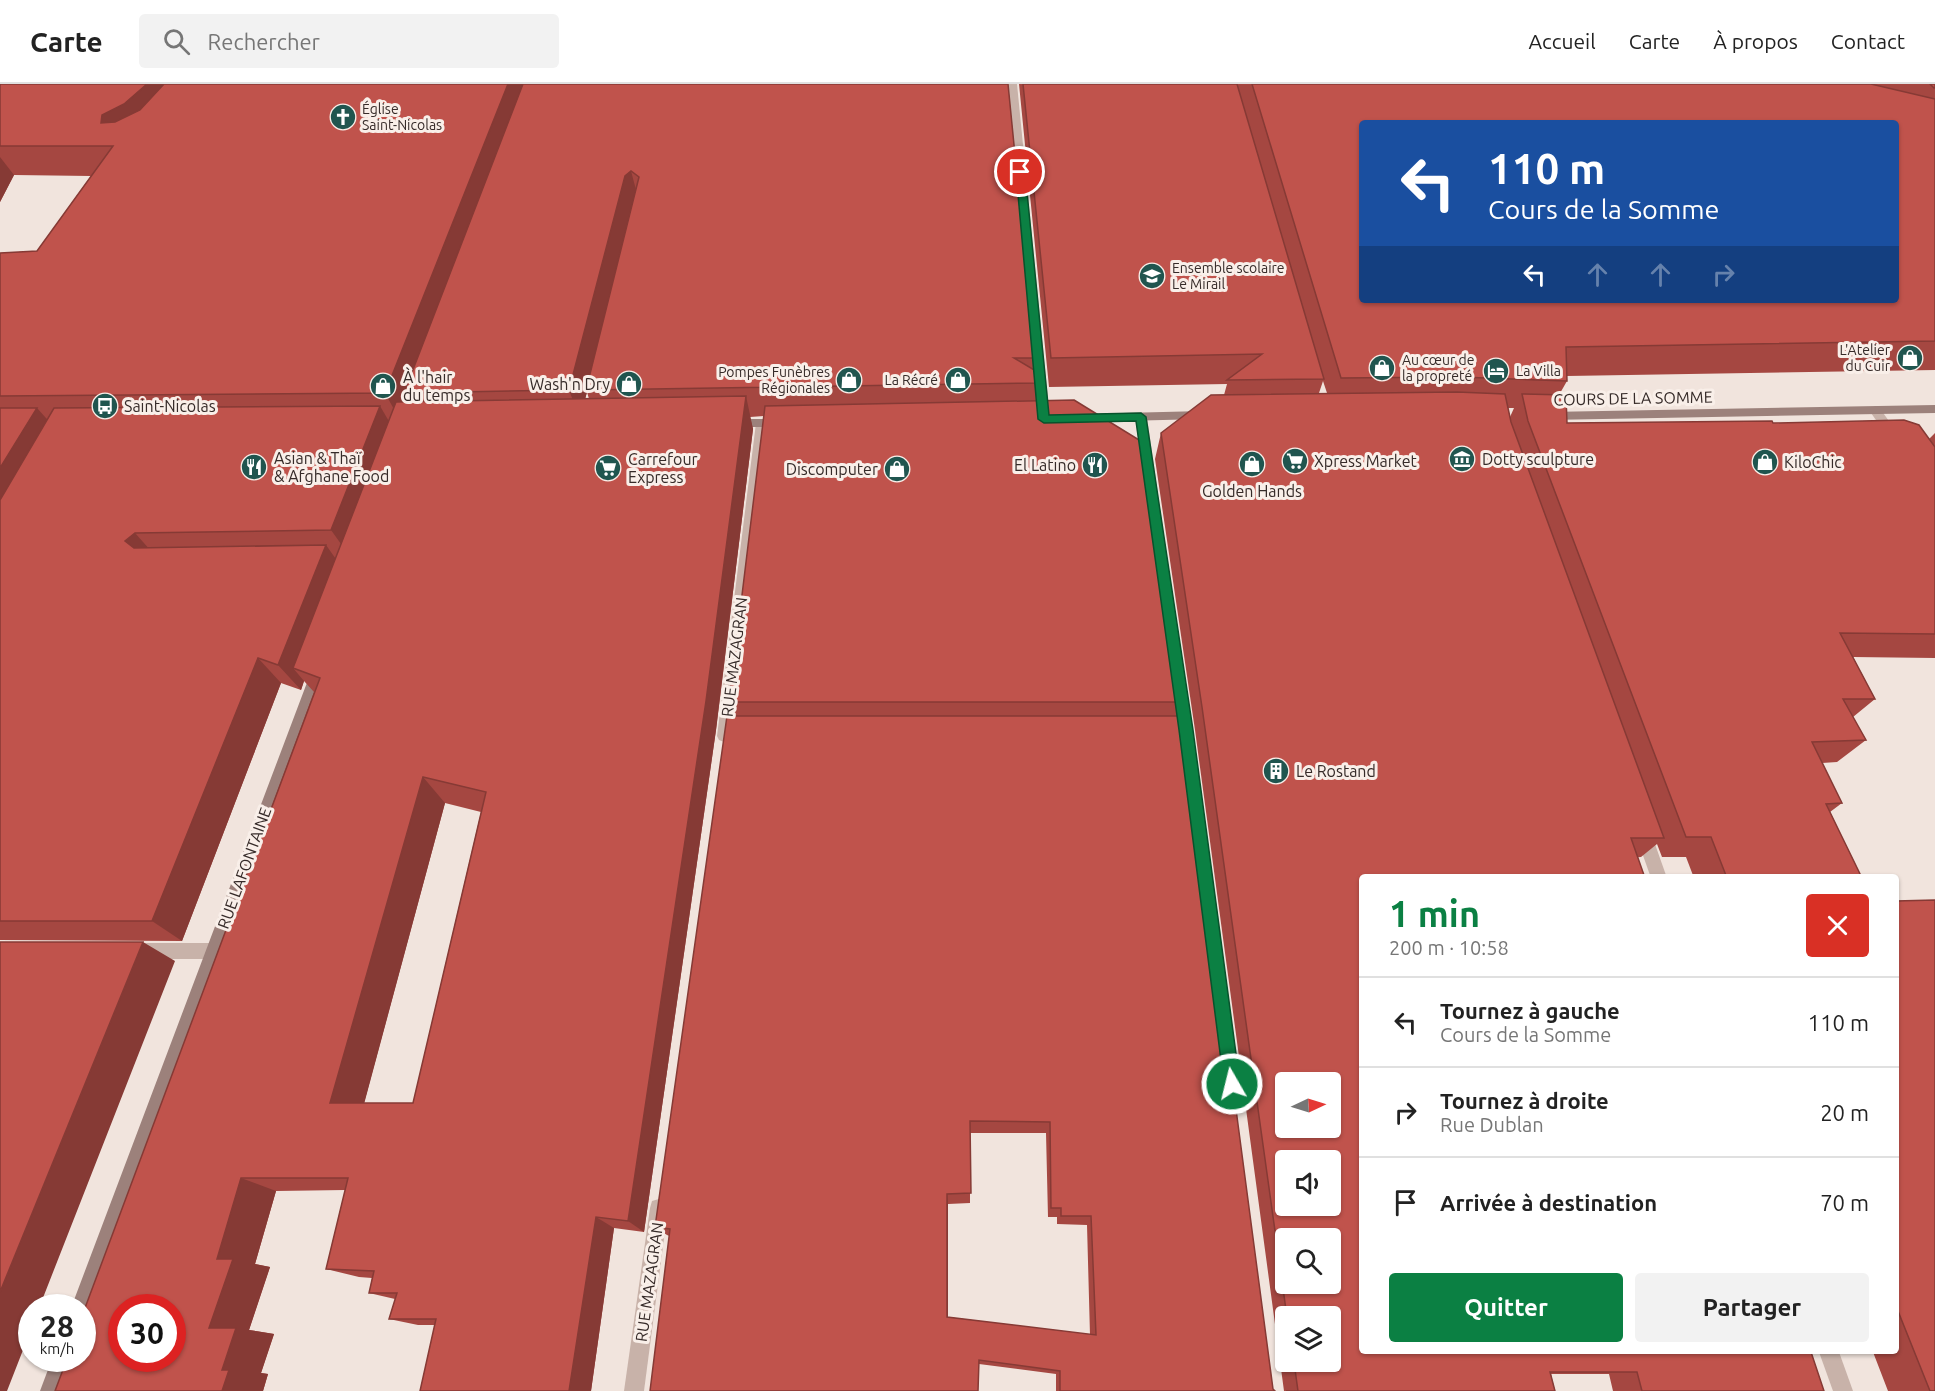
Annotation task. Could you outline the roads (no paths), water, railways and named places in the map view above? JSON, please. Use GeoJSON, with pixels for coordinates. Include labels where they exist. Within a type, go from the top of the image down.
{"type":"FeatureCollection","features":[{"type":"Feature","properties":{"kind":"main road","name":"COURS DE LA SOMME"},"geometry":{"type":"LineString","coordinates":[[1533,416],[1935,409]]}},
{"type":"Feature","properties":{"kind":"main road"},"geometry":{"type":"LineString","coordinates":[[1049,419],[1211,415]]}},
{"type":"Feature","properties":{"kind":"main road"},"geometry":{"type":"LineString","coordinates":[[722,424],[798,422]]}},
{"type":"Feature","properties":{"kind":"main road","name":"RUE LAFONTAINE"},"geometry":{"type":"LineString","coordinates":[[86,1294],[324,654]]}},
{"type":"Feature","properties":{"kind":"main road"},"geometry":{"type":"LineString","coordinates":[[50,1391],[57,1372]]}},
{"type":"Feature","properties":{"kind":"street"},"geometry":{"type":"LineString","coordinates":[[1012,84],[1049,419]]}},
{"type":"Feature","properties":{"kind":"street"},"geometry":{"type":"LineString","coordinates":[[1875,410],[1903,450]]}},
{"type":"Feature","properties":{"kind":"street"},"geometry":{"type":"LineString","coordinates":[[1141,417],[1180,730],[1215,954]]}},
{"type":"Feature","properties":{"kind":"street","name":"RUE MAZAGRAN"},"geometry":{"type":"LineString","coordinates":[[722,754],[731,730],[762,423]]}},
{"type":"Feature","properties":{"kind":"street"},"geometry":{"type":"LineString","coordinates":[[1636,812],[1658,874]]}},
{"type":"Feature","properties":{"kind":"street"},"geometry":{"type":"LineString","coordinates":[[126,951],[213,951]]}},
{"type":"Feature","properties":{"kind":"street","name":"RUE MAZAGRAN"},"geometry":{"type":"LineString","coordinates":[[634,1391],[662,1190]]}},
{"type":"Feature","properties":{"kind":"street"},"geometry":{"type":"LineString","coordinates":[[1829,1354],[1843,1391]]}},
{"type":"Feature","properties":{"kind":"place","name":"Église Saint-Nicolas"},"geometry":{"type":"Point","coordinates":[343,117]}},
{"type":"Feature","properties":{"kind":"place","name":"Ensemble scolaire Le Mirail"},"geometry":{"type":"Point","coordinates":[1152,276]}},
{"type":"Feature","properties":{"kind":"place","name":"L'Atelier du Cuir"},"geometry":{"type":"Point","coordinates":[1910,358]}},
{"type":"Feature","properties":{"kind":"place","name":"Au cœur de la propreté"},"geometry":{"type":"Point","coordinates":[1382,368]}},
{"type":"Feature","properties":{"kind":"place","name":"La Villa"},"geometry":{"type":"Point","coordinates":[1496,371]}},
{"type":"Feature","properties":{"kind":"place","name":"Pompes Funèbres Régionales"},"geometry":{"type":"Point","coordinates":[849,380]}},
{"type":"Feature","properties":{"kind":"place","name":"La Récré"},"geometry":{"type":"Point","coordinates":[958,380]}},
{"type":"Feature","properties":{"kind":"place","name":"Wash'n Dry"},"geometry":{"type":"Point","coordinates":[629,384]}},
{"type":"Feature","properties":{"kind":"place","name":"À l'hair du temps"},"geometry":{"type":"Point","coordinates":[383,386]}},
{"type":"Feature","properties":{"kind":"place","name":"Saint-Nicolas"},"geometry":{"type":"Point","coordinates":[105,406]}},
{"type":"Feature","properties":{"kind":"place","name":"Dotty sculpture"},"geometry":{"type":"Point","coordinates":[1462,459]}},
{"type":"Feature","properties":{"kind":"place","name":"Xpress Market"},"geometry":{"type":"Point","coordinates":[1295,461]}},
{"type":"Feature","properties":{"kind":"place","name":"KiloChic"},"geometry":{"type":"Point","coordinates":[1765,462]}},
{"type":"Feature","properties":{"kind":"place","name":"Golden Hands"},"geometry":{"type":"Point","coordinates":[1252,464]}},
{"type":"Feature","properties":{"kind":"place","name":"El Latino"},"geometry":{"type":"Point","coordinates":[1095,465]}},
{"type":"Feature","properties":{"kind":"place","name":"Asian & Thaï & Afghane Food"},"geometry":{"type":"Point","coordinates":[254,467]}},
{"type":"Feature","properties":{"kind":"place","name":"Carrefour Express"},"geometry":{"type":"Point","coordinates":[608,468]}},
{"type":"Feature","properties":{"kind":"place","name":"Discomputer"},"geometry":{"type":"Point","coordinates":[897,469]}},
{"type":"Feature","properties":{"kind":"place","name":"Le Rostand"},"geometry":{"type":"Point","coordinates":[1276,771]}}]}
